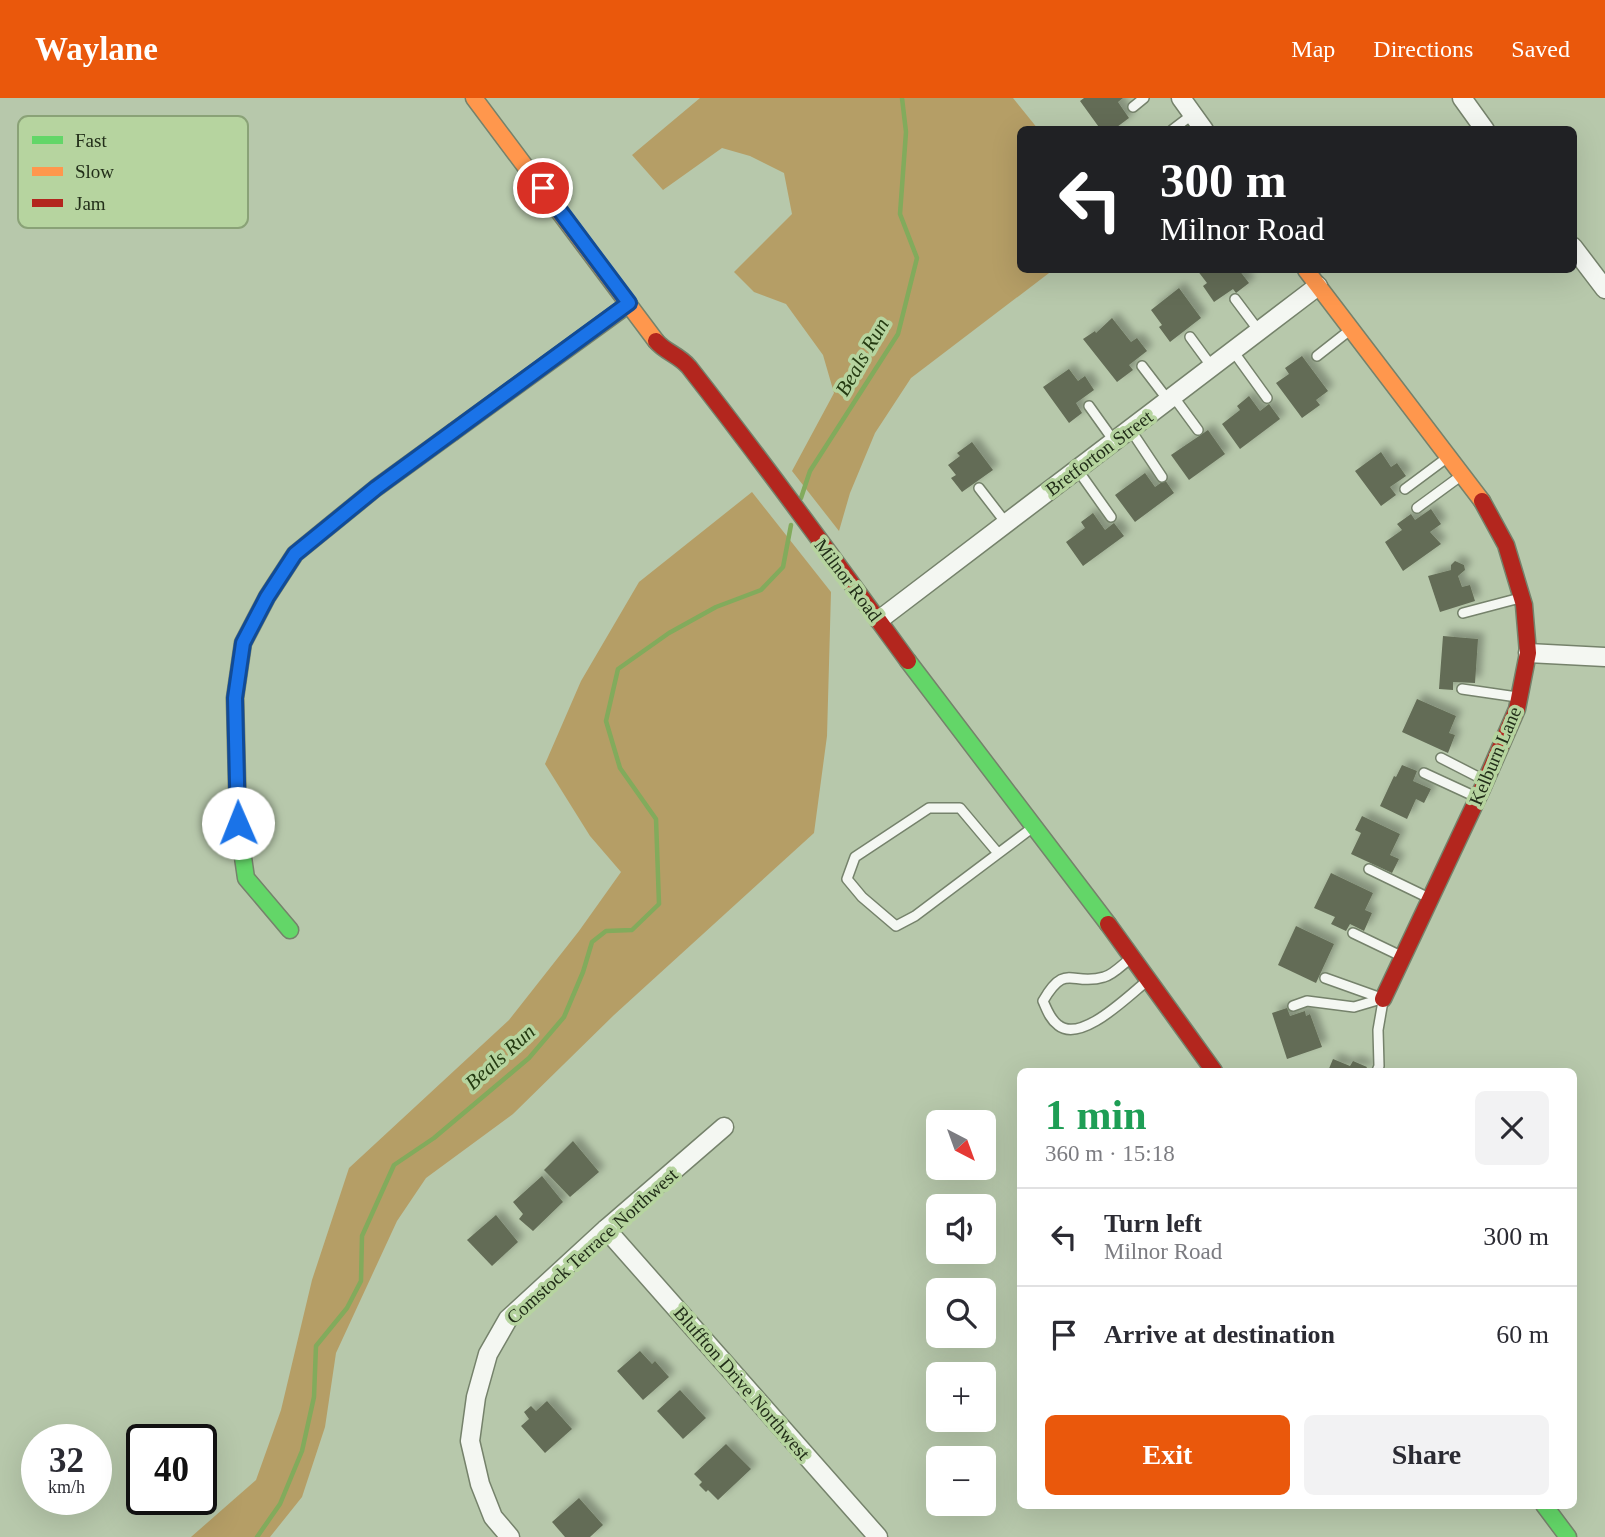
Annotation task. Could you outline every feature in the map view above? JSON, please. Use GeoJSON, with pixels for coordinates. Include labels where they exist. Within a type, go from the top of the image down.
{"type":"FeatureCollection","features":[{"type":"Feature","properties":{"kind":"street","name":"Milnor Road"},"geometry":{"type":"LineString","coordinates":[[474,98],[661,347],[682,358],[1133,957],[1212,1068]]}},
{"type":"Feature","properties":{"kind":"street"},"geometry":{"type":"LineString","coordinates":[[1181,98],[1201,126]]}},
{"type":"Feature","properties":{"kind":"street"},"geometry":{"type":"LineString","coordinates":[[1463,98],[1482,126]]}},
{"type":"Feature","properties":{"kind":"street"},"geometry":{"type":"LineString","coordinates":[[1577,252],[1605,289]]}},
{"type":"Feature","properties":{"kind":"street","name":"Kelburn Lane"},"geometry":{"type":"LineString","coordinates":[[1308,273],[1476,492],[1506,545],[1522,597],[1528,653],[1517,709],[1383,999]]}},
{"type":"Feature","properties":{"kind":"street","name":"Bretforton Street"},"geometry":{"type":"LineString","coordinates":[[879,620],[1318,286]]}},
{"type":"Feature","properties":{"kind":"street"},"geometry":{"type":"LineString","coordinates":[[290,930],[246,878],[238,823],[235,698],[243,643],[267,597],[295,554],[376,488],[629,303]]}},
{"type":"Feature","properties":{"kind":"street"},"geometry":{"type":"LineString","coordinates":[[1528,653],[1605,657]]}},
{"type":"Feature","properties":{"kind":"street","name":"Comstock Terrace Northwest"},"geometry":{"type":"LineString","coordinates":[[510,1537],[493,1517],[480,1484],[470,1441],[476,1397],[488,1354],[508,1319],[724,1127]]}},
{"type":"Feature","properties":{"kind":"street","name":"Bluffton Drive Northwest"},"geometry":{"type":"LineString","coordinates":[[607,1229],[878,1537]]}},
{"type":"Feature","properties":{"kind":"street"},"geometry":{"type":"LineString","coordinates":[[1547,1509],[1568,1537]]}},
{"type":"Feature","properties":{"kind":"lane"},"geometry":{"type":"LineString","coordinates":[[1133,107],[1144,98]]}},
{"type":"Feature","properties":{"kind":"lane"},"geometry":{"type":"LineString","coordinates":[[1177,126],[1193,114]]}},
{"type":"Feature","properties":{"kind":"lane"},"geometry":{"type":"LineString","coordinates":[[1235,299],[1259,331]]}},
{"type":"Feature","properties":{"kind":"lane"},"geometry":{"type":"LineString","coordinates":[[1317,356],[1352,329]]}},
{"type":"Feature","properties":{"kind":"lane"},"geometry":{"type":"LineString","coordinates":[[1190,337],[1212,367]]}},
{"type":"Feature","properties":{"kind":"lane"},"geometry":{"type":"LineString","coordinates":[[1233,351],[1266,398]]}},
{"type":"Feature","properties":{"kind":"lane"},"geometry":{"type":"LineString","coordinates":[[1142,366],[1199,430]]}},
{"type":"Feature","properties":{"kind":"lane"},"geometry":{"type":"LineString","coordinates":[[1089,406],[1114,441]]}},
{"type":"Feature","properties":{"kind":"lane"},"geometry":{"type":"LineString","coordinates":[[1129,429],[1162,477]]}},
{"type":"Feature","properties":{"kind":"lane"},"geometry":{"type":"LineString","coordinates":[[1405,489],[1449,456]]}},
{"type":"Feature","properties":{"kind":"lane"},"geometry":{"type":"LineString","coordinates":[[1077,469],[1111,517]]}},
{"type":"Feature","properties":{"kind":"lane"},"geometry":{"type":"LineString","coordinates":[[1417,508],[1463,474]]}},
{"type":"Feature","properties":{"kind":"lane"},"geometry":{"type":"LineString","coordinates":[[979,488],[1006,523]]}},
{"type":"Feature","properties":{"kind":"lane"},"geometry":{"type":"LineString","coordinates":[[1463,613],[1522,597]]}},
{"type":"Feature","properties":{"kind":"lane"},"geometry":{"type":"LineString","coordinates":[[1462,689],[1519,698]]}},
{"type":"Feature","properties":{"kind":"lane"},"geometry":{"type":"LineString","coordinates":[[1441,758],[1486,781]]}},
{"type":"Feature","properties":{"kind":"lane"},"geometry":{"type":"LineString","coordinates":[[1424,773],[1478,798]]}},
{"type":"Feature","properties":{"kind":"lane"},"geometry":{"type":"LineString","coordinates":[[997,852],[960,808],[929,808],[855,857],[847,879],[862,897],[896,926],[915,916],[997,852],[1034,827]]}},
{"type":"Feature","properties":{"kind":"lane"},"geometry":{"type":"LineString","coordinates":[[1369,869],[1430,898]]}},
{"type":"Feature","properties":{"kind":"lane"},"geometry":{"type":"LineString","coordinates":[[1353,933],[1403,957]]}},
{"type":"Feature","properties":{"kind":"lane"},"geometry":{"type":"LineString","coordinates":[[1133,957],[1105,977],[1063,978],[1053,984],[1043,1001],[1050,1017],[1060,1027],[1076,1031],[1093,1024],[1149,980]]}},
{"type":"Feature","properties":{"kind":"lane"},"geometry":{"type":"LineString","coordinates":[[1325,978],[1383,999]]}},
{"type":"Feature","properties":{"kind":"lane"},"geometry":{"type":"LineString","coordinates":[[1293,1006],[1307,1001],[1354,1007],[1383,999]]}},
{"type":"Feature","properties":{"kind":"lane"},"geometry":{"type":"LineString","coordinates":[[1378,1068],[1378,1030],[1383,999]]}},
{"type":"Feature","properties":{"kind":"shaded area"},"geometry":{"type":"Polygon","coordinates":[[[700,98],[1013,98],[1036,126],[1017,126],[1017,273],[1049,273],[911,378],[875,433],[850,493],[839,531],[792,471],[834,393],[823,355],[786,304],[754,292],[734,272],[792,214],[784,173],[750,156],[722,148],[663,190],[632,155],[700,98]]]}},
{"type":"Feature","properties":{"kind":"shaded area"},"geometry":{"type":"Polygon","coordinates":[[[752,492],[831,592],[827,736],[814,833],[614,1015],[513,1114],[426,1178],[397,1221],[336,1353],[325,1427],[302,1497],[270,1537],[191,1537],[256,1480],[281,1410],[312,1280],[349,1168],[509,1020],[579,931],[621,872],[590,836],[545,764],[581,681],[639,582],[752,492]]]}},
{"type":"Feature","properties":{"kind":"building"},"geometry":{"type":"Polygon","coordinates":[[[1084,98],[1123,98],[1118,102],[1129,118],[1118,126],[1098,126],[1080,101],[1084,98]]]}},
{"type":"Feature","properties":{"kind":"building"},"geometry":{"type":"Polygon","coordinates":[[[1199,273],[1241,273],[1249,283],[1236,293],[1233,289],[1214,302],[1203,286],[1207,283],[1199,273]]]}},
{"type":"Feature","properties":{"kind":"building"},"geometry":{"type":"Polygon","coordinates":[[[1179,288],[1201,318],[1170,342],[1151,310],[1179,288]]]}},
{"type":"Feature","properties":{"kind":"building"},"geometry":{"type":"Polygon","coordinates":[[[1112,318],[1131,342],[1137,338],[1147,351],[1129,365],[1133,370],[1117,382],[1083,339],[1095,331],[1096,333],[1112,318]]]}},
{"type":"Feature","properties":{"kind":"building"},"geometry":{"type":"Polygon","coordinates":[[[1302,356],[1328,391],[1316,400],[1320,405],[1302,418],[1276,383],[1289,374],[1285,368],[1302,356]]]}},
{"type":"Feature","properties":{"kind":"building"},"geometry":{"type":"Polygon","coordinates":[[[1069,369],[1078,381],[1085,376],[1094,390],[1076,403],[1082,413],[1069,423],[1043,387],[1069,369]]]}},
{"type":"Feature","properties":{"kind":"building"},"geometry":{"type":"Polygon","coordinates":[[[1249,396],[1260,411],[1269,404],[1280,419],[1240,449],[1222,424],[1240,410],[1237,406],[1249,396]]]}},
{"type":"Feature","properties":{"kind":"building"},"geometry":{"type":"Polygon","coordinates":[[[1208,430],[1225,454],[1189,480],[1171,455],[1208,430]]]}},
{"type":"Feature","properties":{"kind":"building"},"geometry":{"type":"Polygon","coordinates":[[[972,442],[993,470],[962,492],[951,478],[956,475],[948,465],[960,456],[957,453],[972,442]]]}},
{"type":"Feature","properties":{"kind":"building"},"geometry":{"type":"Polygon","coordinates":[[[1381,452],[1391,467],[1397,463],[1406,476],[1390,487],[1396,495],[1381,506],[1355,471],[1381,452]]]}},
{"type":"Feature","properties":{"kind":"building"},"geometry":{"type":"Polygon","coordinates":[[[1145,473],[1155,487],[1165,480],[1174,493],[1135,522],[1115,495],[1145,473]]]}},
{"type":"Feature","properties":{"kind":"building"},"geometry":{"type":"Polygon","coordinates":[[[1431,509],[1441,524],[1430,532],[1441,544],[1403,571],[1385,542],[1402,530],[1397,524],[1411,514],[1415,520],[1431,509]]]}},
{"type":"Feature","properties":{"kind":"building"},"geometry":{"type":"Polygon","coordinates":[[[1093,513],[1105,530],[1114,523],[1124,536],[1083,566],[1066,542],[1085,528],[1081,522],[1093,513]]]}},
{"type":"Feature","properties":{"kind":"building"},"geometry":{"type":"Polygon","coordinates":[[[1455,561],[1464,565],[1465,570],[1458,576],[1462,587],[1470,585],[1475,601],[1440,612],[1428,576],[1451,570],[1455,561]]]}},
{"type":"Feature","properties":{"kind":"building"},"geometry":{"type":"Polygon","coordinates":[[[1443,636],[1478,639],[1475,683],[1453,682],[1453,690],[1439,689],[1443,636]]]}},
{"type":"Feature","properties":{"kind":"building"},"geometry":{"type":"Polygon","coordinates":[[[1417,699],[1456,716],[1449,733],[1455,735],[1448,753],[1402,732],[1417,699]]]}},
{"type":"Feature","properties":{"kind":"building"},"geometry":{"type":"Polygon","coordinates":[[[1402,765],[1417,771],[1413,781],[1431,789],[1424,803],[1416,799],[1407,819],[1380,806],[1402,765]]]}},
{"type":"Feature","properties":{"kind":"building"},"geometry":{"type":"Polygon","coordinates":[[[1362,816],[1400,834],[1390,855],[1399,859],[1392,873],[1351,854],[1361,833],[1355,830],[1362,816]]]}},
{"type":"Feature","properties":{"kind":"building"},"geometry":{"type":"Polygon","coordinates":[[[1331,873],[1373,893],[1365,910],[1372,913],[1364,931],[1350,924],[1346,931],[1331,924],[1335,917],[1314,908],[1331,873]]]}},
{"type":"Feature","properties":{"kind":"building"},"geometry":{"type":"Polygon","coordinates":[[[1296,926],[1334,944],[1316,983],[1278,965],[1296,926]]]}},
{"type":"Feature","properties":{"kind":"building"},"geometry":{"type":"Polygon","coordinates":[[[1287,1008],[1290,1016],[1305,1011],[1306,1016],[1310,1014],[1322,1047],[1287,1059],[1272,1013],[1287,1008]]]}},
{"type":"Feature","properties":{"kind":"building"},"geometry":{"type":"Polygon","coordinates":[[[1333,1059],[1350,1066],[1353,1061],[1367,1067],[1366,1068],[1329,1068],[1333,1059]]]}},
{"type":"Feature","properties":{"kind":"building"},"geometry":{"type":"Polygon","coordinates":[[[573,1141],[599,1172],[570,1197],[544,1170],[573,1141]]]}},
{"type":"Feature","properties":{"kind":"building"},"geometry":{"type":"Polygon","coordinates":[[[542,1176],[563,1202],[533,1231],[519,1219],[523,1214],[513,1202],[542,1176]]]}},
{"type":"Feature","properties":{"kind":"building"},"geometry":{"type":"Polygon","coordinates":[[[496,1215],[518,1242],[492,1266],[467,1240],[496,1215]]]}},
{"type":"Feature","properties":{"kind":"building"},"geometry":{"type":"Polygon","coordinates":[[[640,1351],[652,1364],[655,1361],[669,1377],[643,1400],[617,1371],[640,1351]]]}},
{"type":"Feature","properties":{"kind":"building"},"geometry":{"type":"Polygon","coordinates":[[[680,1390],[706,1418],[683,1439],[657,1411],[680,1390]]]}},
{"type":"Feature","properties":{"kind":"building"},"geometry":{"type":"Polygon","coordinates":[[[547,1401],[572,1429],[545,1453],[521,1426],[529,1419],[524,1412],[531,1406],[536,1411],[547,1401]]]}},
{"type":"Feature","properties":{"kind":"building"},"geometry":{"type":"Polygon","coordinates":[[[726,1444],[751,1469],[718,1500],[699,1485],[702,1482],[694,1474],[726,1444]]]}},
{"type":"Feature","properties":{"kind":"building"},"geometry":{"type":"Polygon","coordinates":[[[579,1498],[603,1525],[590,1537],[565,1537],[552,1522],[579,1498]]]}},
{"type":"Feature","properties":{"kind":"waterway","name":"Beals Run"},"geometry":{"type":"LineString","coordinates":[[801,498],[810,471],[898,334],[917,258],[900,214],[906,132],[902,98]]}},
{"type":"Feature","properties":{"kind":"waterway","name":"Beals Run"},"geometry":{"type":"LineString","coordinates":[[257,1537],[280,1504],[302,1451],[314,1397],[316,1346],[347,1308],[361,1281],[362,1236],[394,1165],[434,1138],[529,1058],[564,1017],[592,942],[606,931],[632,930],[659,904],[656,819],[620,768],[606,721],[618,669],[669,633],[716,607],[761,590],[783,567],[791,525]]}},
{"type":"Feature","properties":{"kind":"traffic: fast"},"geometry":{"type":"LineString","coordinates":[[290,930],[246,878],[238,823],[235,698],[243,643],[267,597],[295,554],[376,488],[453,432]]}},
{"type":"Feature","properties":{"kind":"traffic: fast"},"geometry":{"type":"LineString","coordinates":[[908,661],[1108,924]]}},
{"type":"Feature","properties":{"kind":"traffic: fast"},"geometry":{"type":"LineString","coordinates":[[1547,1509],[1568,1537]]}},
{"type":"Feature","properties":{"kind":"traffic: slow"},"geometry":{"type":"LineString","coordinates":[[474,98],[656,341]]}},
{"type":"Feature","properties":{"kind":"traffic: slow"},"geometry":{"type":"LineString","coordinates":[[1308,273],[1482,501]]}},
{"type":"Feature","properties":{"kind":"traffic: slow"},"geometry":{"type":"LineString","coordinates":[[453,432],[629,304]]}},
{"type":"Feature","properties":{"kind":"traffic: jam"},"geometry":{"type":"LineString","coordinates":[[656,341],[689,367],[908,661]]}},
{"type":"Feature","properties":{"kind":"traffic: jam"},"geometry":{"type":"LineString","coordinates":[[1383,999],[1517,709],[1528,653],[1524,605],[1506,545],[1482,501]]}},
{"type":"Feature","properties":{"kind":"traffic: jam"},"geometry":{"type":"LineString","coordinates":[[1108,924],[1212,1068]]}},
{"type":"Feature","properties":{"kind":"route"},"geometry":{"type":"LineString","coordinates":[[238,823],[235,698],[243,643],[267,597],[295,554],[376,488],[629,303],[543,188]]}}]}
